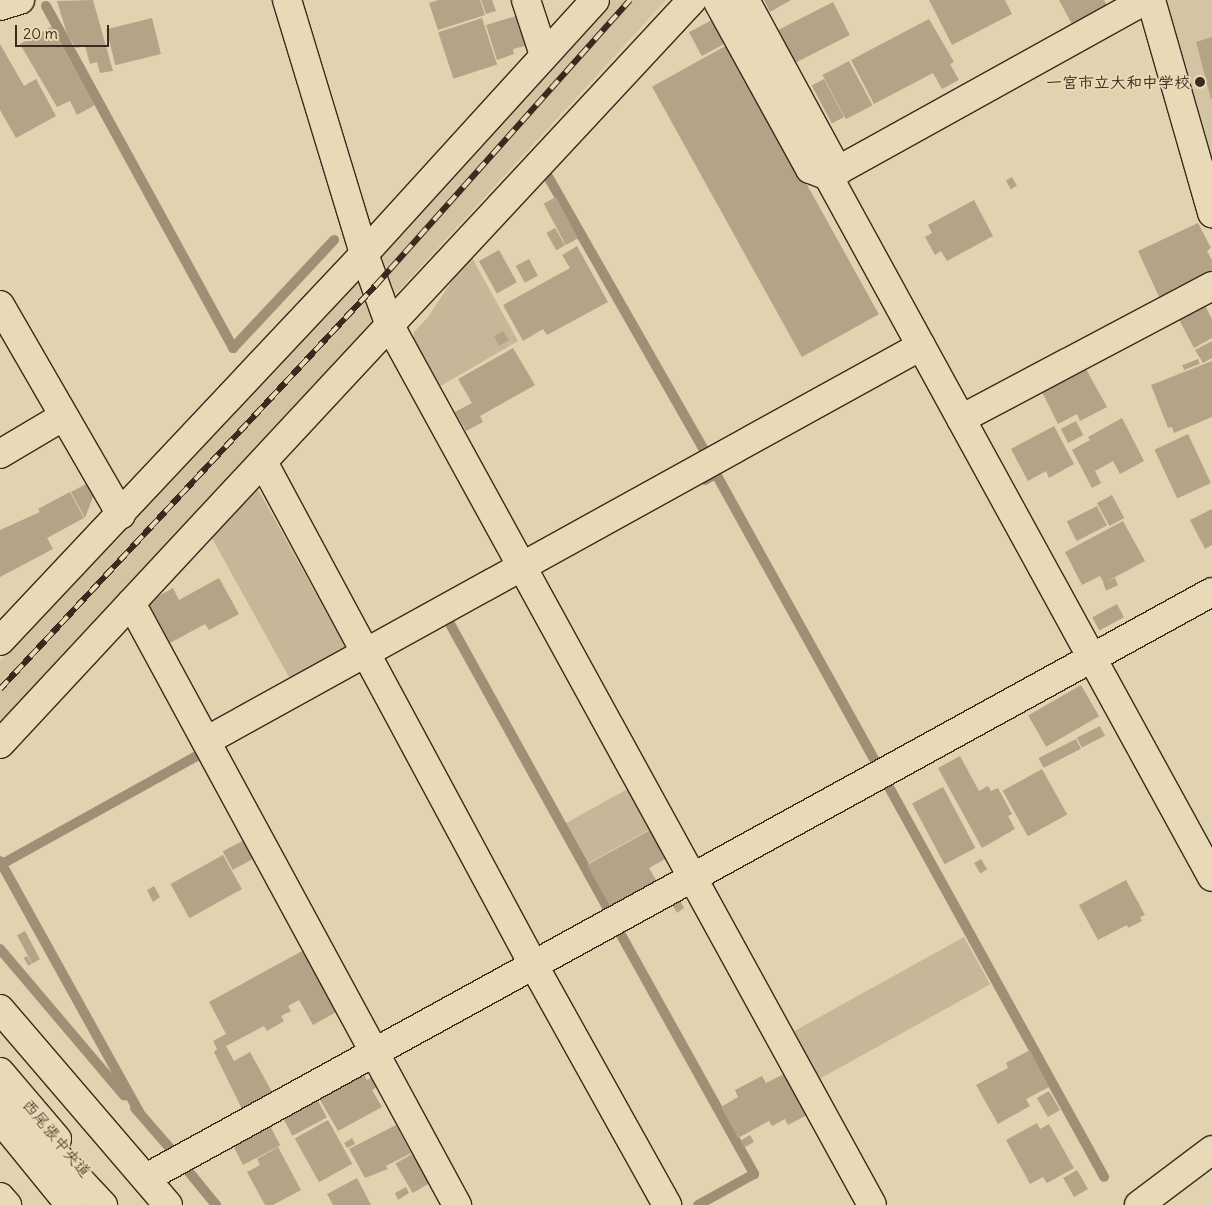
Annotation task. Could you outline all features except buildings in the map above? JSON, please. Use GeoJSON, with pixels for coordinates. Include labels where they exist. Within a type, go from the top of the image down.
{"type":"FeatureCollection","features":[{"type":"Feature","properties":{"kind":"main road"},"geometry":{"type":"LineString","coordinates":[[0,6],[20,0]]}},
{"type":"Feature","properties":{"kind":"main road"},"geometry":{"type":"LineString","coordinates":[[287,0],[364,254],[390,326],[523,564],[872,1205]]}},
{"type":"Feature","properties":{"kind":"main road"},"geometry":{"type":"LineString","coordinates":[[526,0],[544,55]]}},
{"type":"Feature","properties":{"kind":"main road"},"geometry":{"type":"LineString","coordinates":[[0,642],[364,254],[595,0]]}},
{"type":"Feature","properties":{"kind":"main road"},"geometry":{"type":"LineString","coordinates":[[0,744],[692,0]]}},
{"type":"Feature","properties":{"kind":"main road"},"geometry":{"type":"LineString","coordinates":[[717,0],[810,169],[833,173],[1145,0]]}},
{"type":"Feature","properties":{"kind":"main road"},"geometry":{"type":"LineString","coordinates":[[745,0],[921,346],[1212,877]]}},
{"type":"Feature","properties":{"kind":"main road"},"geometry":{"type":"LineString","coordinates":[[1152,0],[1212,213]]}},
{"type":"Feature","properties":{"kind":"main road"},"geometry":{"type":"LineString","coordinates":[[961,419],[1212,286]]}},
{"type":"Feature","properties":{"kind":"main road"},"geometry":{"type":"LineString","coordinates":[[0,305],[121,515]]}},
{"type":"Feature","properties":{"kind":"main road"},"geometry":{"type":"LineString","coordinates":[[206,741],[523,564],[921,346]]}},
{"type":"Feature","properties":{"kind":"main road"},"geometry":{"type":"LineString","coordinates":[[0,454],[64,416]]}},
{"type":"Feature","properties":{"kind":"main road"},"geometry":{"type":"LineString","coordinates":[[263,462],[364,653],[533,964],[667,1205]]}},
{"type":"Feature","properties":{"kind":"main road"},"geometry":{"type":"LineString","coordinates":[[146,1178],[1212,592]]}},
{"type":"Feature","properties":{"kind":"main road"},"geometry":{"type":"LineString","coordinates":[[131,603],[372,1053],[457,1205]]}},
{"type":"Feature","properties":{"kind":"main road"},"geometry":{"type":"LineString","coordinates":[[0,1009],[168,1205]]}},
{"type":"Feature","properties":{"kind":"main road","name":"西尾張中央道"},"geometry":{"type":"LineString","coordinates":[[0,1072],[114,1205]]}},
{"type":"Feature","properties":{"kind":"main road"},"geometry":{"type":"LineString","coordinates":[[0,1095],[103,1205]]}},
{"type":"Feature","properties":{"kind":"main road"},"geometry":{"type":"LineString","coordinates":[[0,1119],[70,1205]]}},
{"type":"Feature","properties":{"kind":"main road"},"geometry":{"type":"LineString","coordinates":[[1139,1205],[1212,1150]]}},
{"type":"Feature","properties":{"kind":"main road"},"geometry":{"type":"LineString","coordinates":[[0,1197],[7,1205]]}},
{"type":"Feature","properties":{"kind":"shaded area"},"geometry":{"type":"Polygon","coordinates":[[[607,0],[666,0],[390,300],[374,254],[607,0]]]}},
{"type":"Feature","properties":{"kind":"shaded area","name":"一宮市立大和中学校"},"geometry":{"type":"Polygon","coordinates":[[[1163,0],[1212,0],[1212,165],[1163,0]]]}},
{"type":"Feature","properties":{"kind":"shaded area"},"geometry":{"type":"Polygon","coordinates":[[[470,254],[518,341],[437,388],[413,345],[414,332],[428,317],[470,254]]]}},
{"type":"Feature","properties":{"kind":"shaded area"},"geometry":{"type":"Polygon","coordinates":[[[359,270],[375,322],[0,729],[0,661],[359,270]]]}},
{"type":"Feature","properties":{"kind":"shaded area"},"geometry":{"type":"Polygon","coordinates":[[[254,482],[348,651],[292,682],[198,513],[254,482]]]}},
{"type":"Feature","properties":{"kind":"shaded area"},"geometry":{"type":"Polygon","coordinates":[[[633,786],[655,826],[586,865],[564,824],[633,786]]]}},
{"type":"Feature","properties":{"kind":"shaded area"},"geometry":{"type":"Polygon","coordinates":[[[964,937],[990,984],[815,1081],[789,1034],[964,937]]]}},
{"type":"Feature","properties":{"kind":"waterway"},"geometry":{"type":"LineString","coordinates":[[46,6],[233,348],[334,240]]}},
{"type":"Feature","properties":{"kind":"waterway"},"geometry":{"type":"LineString","coordinates":[[546,173],[705,452]]}},
{"type":"Feature","properties":{"kind":"waterway"},"geometry":{"type":"LineString","coordinates":[[705,480],[716,474],[877,765]]}},
{"type":"Feature","properties":{"kind":"waterway"},"geometry":{"type":"LineString","coordinates":[[449,622],[610,912]]}},
{"type":"Feature","properties":{"kind":"waterway"},"geometry":{"type":"LineString","coordinates":[[2,864],[202,753]]}},
{"type":"Feature","properties":{"kind":"waterway"},"geometry":{"type":"LineString","coordinates":[[890,789],[1104,1177]]}},
{"type":"Feature","properties":{"kind":"waterway"},"geometry":{"type":"LineString","coordinates":[[0,861],[139,1112]]}},
{"type":"Feature","properties":{"kind":"waterway"},"geometry":{"type":"LineString","coordinates":[[620,933],[754,1174],[698,1205]]}},
{"type":"Feature","properties":{"kind":"waterway"},"geometry":{"type":"LineString","coordinates":[[0,949],[124,1095]]}},
{"type":"Feature","properties":{"kind":"waterway"},"geometry":{"type":"LineString","coordinates":[[135,1108],[174,1153]]}},
{"type":"Feature","properties":{"kind":"waterway"},"geometry":{"type":"LineString","coordinates":[[189,1172],[216,1205]]}},
{"type":"Feature","properties":{"kind":"railway"},"geometry":{"type":"LineString","coordinates":[[0,689],[375,286],[630,0]]}},
{"type":"Feature","properties":{"kind":"place","name":"一宮市立大和中学校"},"geometry":{"type":"Point","coordinates":[1200,82]}}]}
